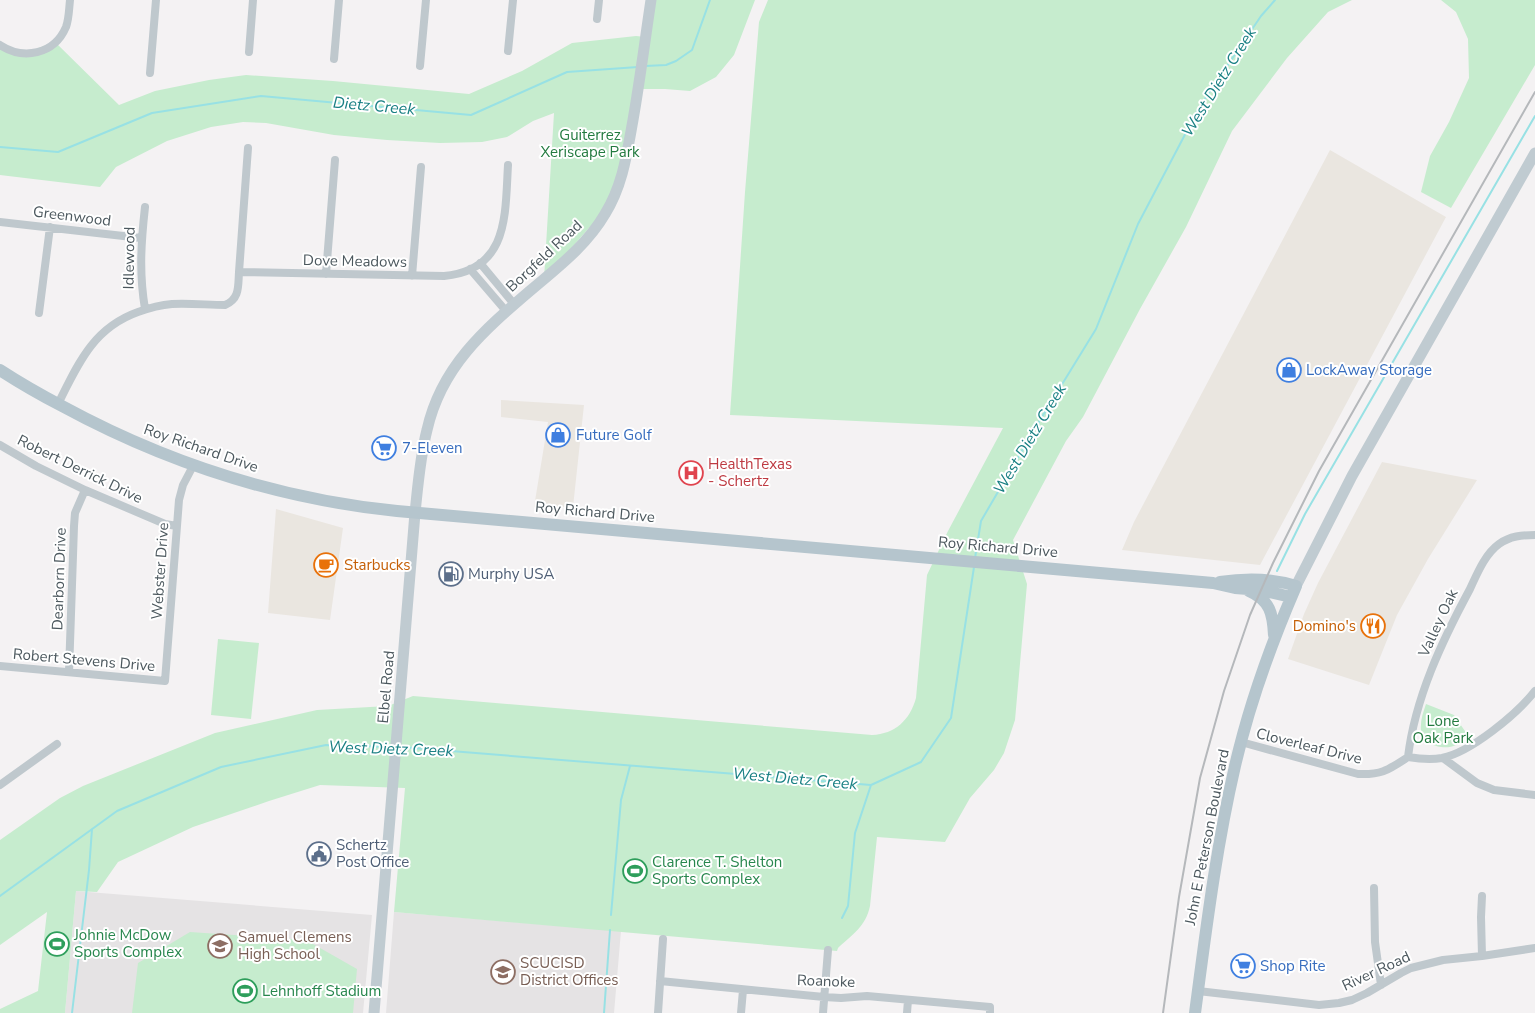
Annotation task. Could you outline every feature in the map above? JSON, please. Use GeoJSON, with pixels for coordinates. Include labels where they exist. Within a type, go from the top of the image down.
{"type":"FeatureCollection","features":[{"type":"Feature","properties":{"kind":"main road","name":"Roy Richard Drive"},"geometry":{"type":"LineString","coordinates":[[0,370],[58,404],[120,436],[193,466],[256,485],[362,508],[999,563],[1213,583],[1247,590],[1293,592]]}},
{"type":"Feature","properties":{"kind":"main road","name":"Roy Richard Drive"},"geometry":{"type":"LineString","coordinates":[[1213,583],[1246,578],[1276,581],[1293,592]]}},
{"type":"Feature","properties":{"kind":"main road"},"geometry":{"type":"LineString","coordinates":[[1247,590],[1258,595],[1266,602],[1271,612],[1274,642]]}},
{"type":"Feature","properties":{"kind":"main road","name":"John E Peterson Boulevard"},"geometry":{"type":"LineString","coordinates":[[1195,1013],[1211,886],[1241,742],[1258,685],[1293,592]]}},
{"type":"Feature","properties":{"kind":"street"},"geometry":{"type":"LineString","coordinates":[[0,45],[8,50],[22,54],[33,54],[52,46],[65,30],[68,22],[70,0]]}},
{"type":"Feature","properties":{"kind":"street"},"geometry":{"type":"LineString","coordinates":[[150,72],[156,0]]}},
{"type":"Feature","properties":{"kind":"street"},"geometry":{"type":"LineString","coordinates":[[249,52],[253,0]]}},
{"type":"Feature","properties":{"kind":"street"},"geometry":{"type":"LineString","coordinates":[[334,60],[339,0]]}},
{"type":"Feature","properties":{"kind":"street"},"geometry":{"type":"LineString","coordinates":[[420,66],[426,0]]}},
{"type":"Feature","properties":{"kind":"street"},"geometry":{"type":"LineString","coordinates":[[508,51],[512,0]]}},
{"type":"Feature","properties":{"kind":"street"},"geometry":{"type":"LineString","coordinates":[[597,19],[599,0]]}},
{"type":"Feature","properties":{"kind":"street","name":"Borgfeld Road"},"geometry":{"type":"LineString","coordinates":[[415,513],[424,444],[430,418],[435,403],[447,380],[480,335],[576,251],[590,236],[612,202],[624,172],[651,0]]}},
{"type":"Feature","properties":{"kind":"street"},"geometry":{"type":"LineString","coordinates":[[58,404],[78,365],[98,336],[121,319],[157,306],[172,304],[225,305],[236,298],[238,292],[248,148]]}},
{"type":"Feature","properties":{"kind":"street"},"geometry":{"type":"LineString","coordinates":[[1293,592],[1352,476],[1535,153]]}},
{"type":"Feature","properties":{"kind":"street"},"geometry":{"type":"LineString","coordinates":[[326,274],[335,160]]}},
{"type":"Feature","properties":{"kind":"street"},"geometry":{"type":"LineString","coordinates":[[475,266],[492,252],[502,231],[508,165]]}},
{"type":"Feature","properties":{"kind":"street"},"geometry":{"type":"LineString","coordinates":[[412,276],[420,167]]}},
{"type":"Feature","properties":{"kind":"street","name":"Idlewood"},"geometry":{"type":"LineString","coordinates":[[145,207],[141,238],[140,276],[145,309]]}},
{"type":"Feature","properties":{"kind":"street","name":"Greenwood"},"geometry":{"type":"LineString","coordinates":[[0,222],[141,238]]}},
{"type":"Feature","properties":{"kind":"street"},"geometry":{"type":"LineString","coordinates":[[39,313],[50,227]]}},
{"type":"Feature","properties":{"kind":"street"},"geometry":{"type":"LineString","coordinates":[[475,266],[510,308]]}},
{"type":"Feature","properties":{"kind":"street"},"geometry":{"type":"LineString","coordinates":[[475,266],[510,308]]}},
{"type":"Feature","properties":{"kind":"street","name":"Dove Meadows"},"geometry":{"type":"LineString","coordinates":[[239,272],[412,276],[455,275],[475,266]]}},
{"type":"Feature","properties":{"kind":"street","name":"Robert Derrick Drive"},"geometry":{"type":"LineString","coordinates":[[0,445],[36,466],[85,490],[165,524],[177,526]]}},
{"type":"Feature","properties":{"kind":"street","name":"Webster Drive"},"geometry":{"type":"LineString","coordinates":[[165,681],[179,500],[183,485],[193,466]]}},
{"type":"Feature","properties":{"kind":"street","name":"Dearborn Drive"},"geometry":{"type":"LineString","coordinates":[[69,672],[75,512],[85,490]]}},
{"type":"Feature","properties":{"kind":"street","name":"Elbel Road"},"geometry":{"type":"LineString","coordinates":[[374,1013],[415,513]]}},
{"type":"Feature","properties":{"kind":"street","name":"Valley Oak"},"geometry":{"type":"LineString","coordinates":[[1408,757],[1413,726],[1431,671],[1456,613],[1482,564],[1499,543],[1519,535],[1535,535]]}},
{"type":"Feature","properties":{"kind":"street","name":"Robert Stevens Drive"},"geometry":{"type":"LineString","coordinates":[[0,666],[165,681]]}},
{"type":"Feature","properties":{"kind":"street"},"geometry":{"type":"LineString","coordinates":[[1408,757],[1425,760],[1443,758],[1455,754],[1484,738],[1507,719],[1535,691]]}},
{"type":"Feature","properties":{"kind":"street","name":"Cloverleaf Drive"},"geometry":{"type":"LineString","coordinates":[[1241,742],[1358,774],[1370,775],[1384,772],[1408,757]]}},
{"type":"Feature","properties":{"kind":"street"},"geometry":{"type":"LineString","coordinates":[[0,785],[57,744]]}},
{"type":"Feature","properties":{"kind":"street"},"geometry":{"type":"LineString","coordinates":[[1443,758],[1466,777],[1494,790],[1535,795]]}},
{"type":"Feature","properties":{"kind":"street"},"geometry":{"type":"LineString","coordinates":[[1374,888],[1375,942],[1381,985]]}},
{"type":"Feature","properties":{"kind":"street"},"geometry":{"type":"LineString","coordinates":[[1482,896],[1482,956]]}},
{"type":"Feature","properties":{"kind":"street"},"geometry":{"type":"LineString","coordinates":[[658,1013],[663,939]]}},
{"type":"Feature","properties":{"kind":"street","name":"River Road"},"geometry":{"type":"LineString","coordinates":[[1198,991],[1318,1005],[1339,1003],[1352,1000],[1367,993],[1411,968],[1443,960],[1535,948]]}},
{"type":"Feature","properties":{"kind":"street"},"geometry":{"type":"LineString","coordinates":[[823,1013],[828,950]]}},
{"type":"Feature","properties":{"kind":"street","name":"Roanoke"},"geometry":{"type":"LineString","coordinates":[[660,981],[824,997],[867,996],[990,1010]]}},
{"type":"Feature","properties":{"kind":"street"},"geometry":{"type":"LineString","coordinates":[[741,1013],[743,990]]}},
{"type":"Feature","properties":{"kind":"street"},"geometry":{"type":"LineString","coordinates":[[907,1013],[908,1000]]}},
{"type":"Feature","properties":{"kind":"shaded area","name":"LockAway Storage"},"geometry":{"type":"Polygon","coordinates":[[[1330,150],[1446,217],[1260,565],[1122,550],[1134,522],[1330,150]]]}},
{"type":"Feature","properties":{"kind":"shaded area"},"geometry":{"type":"Polygon","coordinates":[[[501,400],[584,405],[573,507],[534,507],[548,422],[501,417],[501,400]]]}},
{"type":"Feature","properties":{"kind":"shaded area"},"geometry":{"type":"Polygon","coordinates":[[[1382,462],[1477,480],[1428,559],[1397,615],[1369,685],[1288,659],[1304,614],[1318,583],[1382,462]]]}},
{"type":"Feature","properties":{"kind":"shaded area"},"geometry":{"type":"Polygon","coordinates":[[[276,509],[343,528],[330,620],[268,613],[276,509]]]}},
{"type":"Feature","properties":{"kind":"shaded area","name":"Samuel Clemens High School"},"geometry":{"type":"Polygon","coordinates":[[[76,891],[372,915],[363,1013],[65,1013],[76,891]]]}},
{"type":"Feature","properties":{"kind":"shaded area","name":"SCUCISD District Offices"},"geometry":{"type":"Polygon","coordinates":[[[394,912],[621,931],[614,1013],[386,1013],[394,912]]]}},
{"type":"Feature","properties":{"kind":"green space","name":"Guiterrez Xeriscape Park"},"geometry":{"type":"Polygon","coordinates":[[[651,0],[755,0],[734,55],[716,77],[690,91],[639,89],[612,202],[544,279],[554,113],[533,121],[507,137],[482,142],[440,143],[387,140],[334,135],[266,123],[243,122],[211,127],[167,141],[116,167],[100,187],[0,175],[0,45],[22,54],[55,42],[119,105],[155,91],[246,75],[469,94],[522,71],[572,43],[636,36],[646,37],[651,0]]]}},
{"type":"Feature","properties":{"kind":"green space"},"geometry":{"type":"Polygon","coordinates":[[[768,0],[1352,0],[1328,12],[1287,58],[1232,131],[1186,227],[1083,417],[1066,441],[1013,540],[1027,584],[1015,720],[1004,753],[994,770],[970,798],[945,842],[877,837],[868,913],[858,930],[837,951],[394,912],[405,788],[320,785],[193,827],[118,862],[97,892],[76,891],[65,1013],[0,1013],[0,1009],[38,991],[47,912],[0,945],[0,840],[60,798],[83,786],[215,733],[317,710],[388,706],[413,696],[872,735],[888,732],[906,719],[916,698],[927,575],[948,531],[1003,428],[730,415],[759,22],[768,0]]]}},
{"type":"Feature","properties":{"kind":"green space"},"geometry":{"type":"Polygon","coordinates":[[[1441,0],[1535,0],[1535,65],[1451,208],[1421,192],[1430,156],[1449,122],[1469,78],[1468,39],[1456,12],[1441,0]]]}},
{"type":"Feature","properties":{"kind":"green space"},"geometry":{"type":"Polygon","coordinates":[[[218,639],[259,643],[251,719],[211,715],[218,639]]]}},
{"type":"Feature","properties":{"kind":"green space","name":"Lone Oak Park"},"geometry":{"type":"Polygon","coordinates":[[[1426,704],[1454,715],[1469,737],[1451,747],[1435,746],[1426,740],[1421,731],[1421,720],[1426,704]]]}},
{"type":"Feature","properties":{"kind":"green space","name":"Lehnhoff Stadium"},"geometry":{"type":"Polygon","coordinates":[[[190,932],[306,940],[357,969],[353,1013],[132,1013],[138,963],[190,932]]]}},
{"type":"Feature","properties":{"kind":"waterway","name":"Dietz Creek"},"geometry":{"type":"LineString","coordinates":[[645,66],[666,65],[676,61],[692,50],[710,0]]}},
{"type":"Feature","properties":{"kind":"waterway","name":"West Dietz Creek"},"geometry":{"type":"LineString","coordinates":[[975,558],[981,521],[1096,329],[1138,224],[1200,106],[1261,16],[1275,0]]}},
{"type":"Feature","properties":{"kind":"waterway","name":"Dietz Creek"},"geometry":{"type":"LineString","coordinates":[[0,147],[58,152],[152,113],[261,96],[471,115],[567,72],[638,67]]}},
{"type":"Feature","properties":{"kind":"waterway"},"geometry":{"type":"LineString","coordinates":[[1277,571],[1305,514],[1535,116]]}},
{"type":"Feature","properties":{"kind":"waterway","name":"West Dietz Creek"},"geometry":{"type":"LineString","coordinates":[[401,747],[871,785],[921,762],[951,718],[974,567]]}},
{"type":"Feature","properties":{"kind":"waterway","name":"West Dietz Creek"},"geometry":{"type":"LineString","coordinates":[[0,896],[117,811],[221,767],[326,745],[391,747]]}},
{"type":"Feature","properties":{"kind":"waterway"},"geometry":{"type":"LineString","coordinates":[[611,915],[621,800],[630,766]]}},
{"type":"Feature","properties":{"kind":"waterway"},"geometry":{"type":"LineString","coordinates":[[842,918],[848,906],[855,833],[871,785]]}},
{"type":"Feature","properties":{"kind":"waterway"},"geometry":{"type":"LineString","coordinates":[[72,1013],[92,829]]}},
{"type":"Feature","properties":{"kind":"waterway"},"geometry":{"type":"LineString","coordinates":[[604,1013],[610,930]]}},
{"type":"Feature","properties":{"kind":"railway"},"geometry":{"type":"LineString","coordinates":[[1163,1013],[1179,897],[1200,778],[1224,691],[1250,615],[1273,563],[1319,471],[1535,92]]}},
{"type":"Feature","properties":{"kind":"place","name":"LockAway Storage"},"geometry":{"type":"Point","coordinates":[1289,370]}},
{"type":"Feature","properties":{"kind":"place","name":"Future Golf"},"geometry":{"type":"Point","coordinates":[558,435]}},
{"type":"Feature","properties":{"kind":"place","name":"7-Eleven"},"geometry":{"type":"Point","coordinates":[384,448]}},
{"type":"Feature","properties":{"kind":"place","name":"HealthTexas - Schertz"},"geometry":{"type":"Point","coordinates":[691,473]}},
{"type":"Feature","properties":{"kind":"place","name":"Starbucks"},"geometry":{"type":"Point","coordinates":[326,565]}},
{"type":"Feature","properties":{"kind":"place","name":"Murphy USA"},"geometry":{"type":"Point","coordinates":[451,574]}},
{"type":"Feature","properties":{"kind":"place","name":"Domino's"},"geometry":{"type":"Point","coordinates":[1373,626]}},
{"type":"Feature","properties":{"kind":"place","name":"Schertz Post Office"},"geometry":{"type":"Point","coordinates":[319,854]}},
{"type":"Feature","properties":{"kind":"place","name":"Clarence T. Shelton Sports Complex"},"geometry":{"type":"Point","coordinates":[635,871]}},
{"type":"Feature","properties":{"kind":"place","name":"Johnie McDow Sports Complex"},"geometry":{"type":"Point","coordinates":[57,944]}},
{"type":"Feature","properties":{"kind":"place","name":"Samuel Clemens High School"},"geometry":{"type":"Point","coordinates":[220,946]}},
{"type":"Feature","properties":{"kind":"place","name":"Shop Rite"},"geometry":{"type":"Point","coordinates":[1243,966]}},
{"type":"Feature","properties":{"kind":"place","name":"SCUCISD District Offices"},"geometry":{"type":"Point","coordinates":[503,972]}},
{"type":"Feature","properties":{"kind":"place","name":"Lehnhoff Stadium"},"geometry":{"type":"Point","coordinates":[245,991]}}]}
